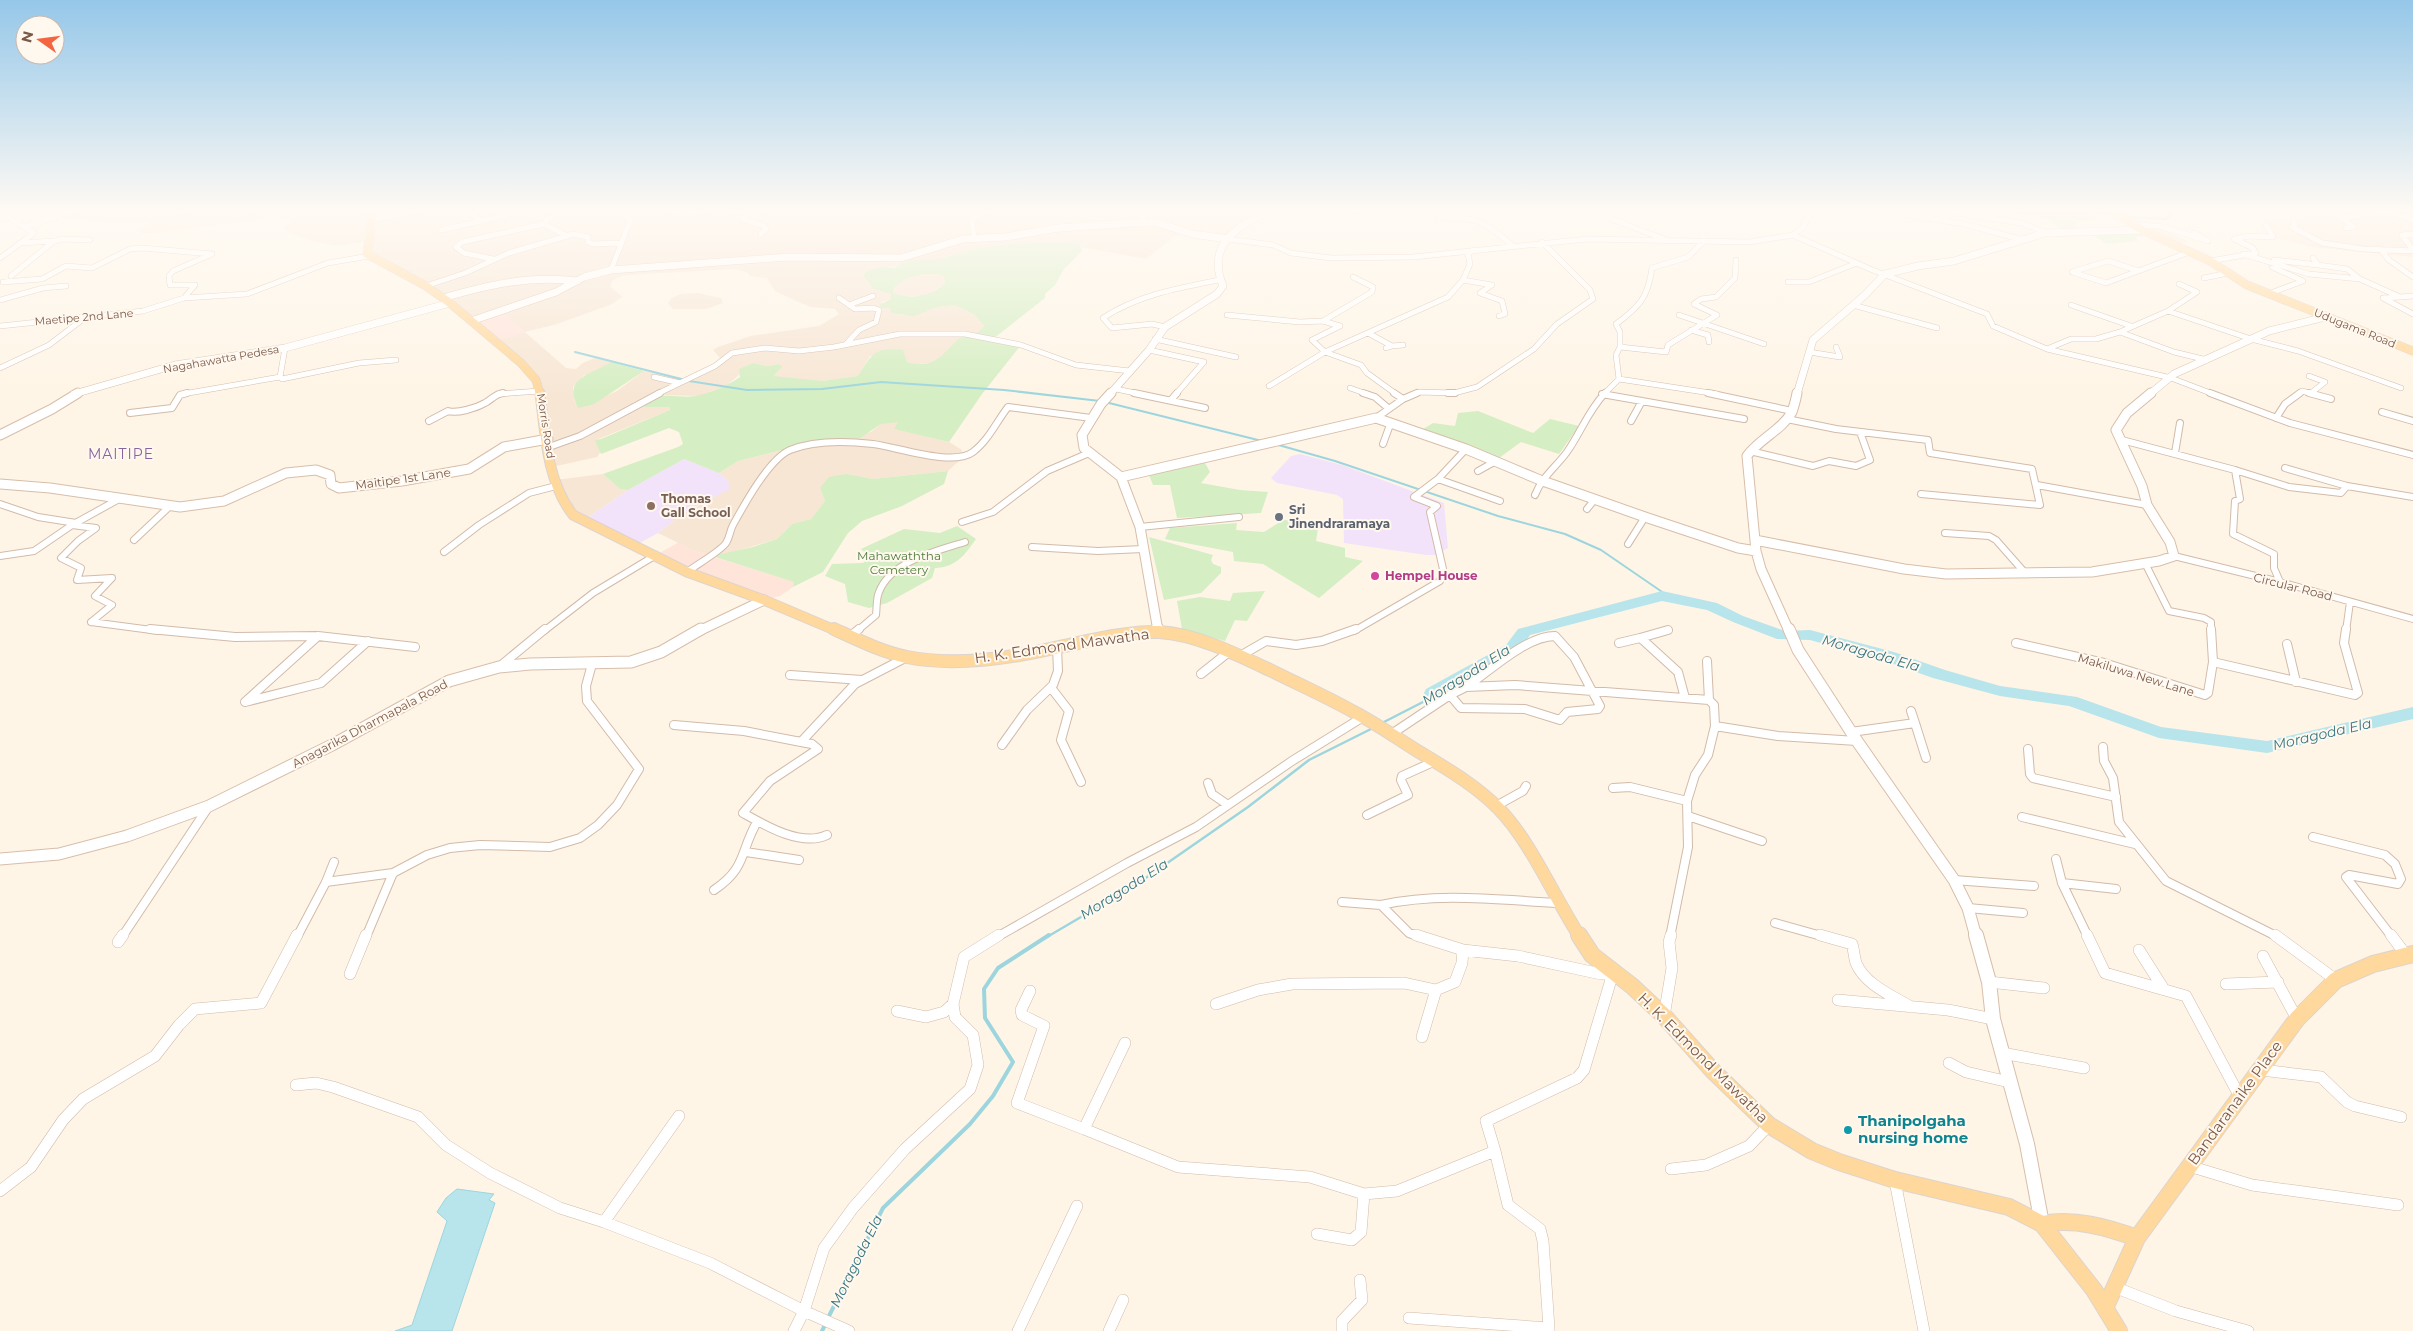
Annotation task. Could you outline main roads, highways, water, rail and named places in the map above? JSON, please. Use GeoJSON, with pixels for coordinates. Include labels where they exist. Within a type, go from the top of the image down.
{"type":"FeatureCollection","features":[{"type":"Feature","properties":{"kind":"main road","name":"Morris Road"},"geometry":{"type":"LineString","coordinates":[[400,272],[426,286],[446,300],[530,371],[540,391],[556,486],[561,502],[572,515],[687,572],[764,600]]}},
{"type":"Feature","properties":{"kind":"main road","name":"Udugama Road"},"geometry":{"type":"LineString","coordinates":[[2227,272],[2242,282],[2268,294],[2413,351]]}},
{"type":"Feature","properties":{"kind":"main road","name":"H. K. Edmond Mawatha"},"geometry":{"type":"LineString","coordinates":[[764,600],[852,635],[880,649],[908,656],[944,661],[989,658],[1057,648],[1096,639],[1158,632],[1177,635],[1235,654],[1365,718],[1455,774],[1496,806],[1508,819],[1530,852],[1558,903],[1592,955],[1632,986],[1664,1016],[1713,1072],[1769,1125],[1812,1151],[1895,1180],[2009,1207],[2042,1224],[2106,1306],[2119,1331]]}},
{"type":"Feature","properties":{"kind":"main road","name":"Bandaranaike Place"},"geometry":{"type":"LineString","coordinates":[[2106,1306],[2137,1238],[2297,1019],[2336,980],[2373,964],[2409,954]]}},
{"type":"Feature","properties":{"kind":"main road"},"geometry":{"type":"LineString","coordinates":[[2042,1224],[2055,1220],[2122,1232],[2137,1238]]}},
{"type":"Feature","properties":{"kind":"water"},"geometry":{"type":"Polygon","coordinates":[[[457,1189],[494,1194],[489,1200],[495,1203],[452,1331],[395,1331],[412,1325],[447,1221],[437,1212],[446,1198],[457,1189]]]}},
{"type":"Feature","properties":{"kind":"waterway"},"geometry":{"type":"LineString","coordinates":[[575,352],[689,381],[747,390],[822,389],[881,382],[1004,390],[1100,401]]}},
{"type":"Feature","properties":{"kind":"waterway"},"geometry":{"type":"LineString","coordinates":[[1105,402],[1262,441]]}},
{"type":"Feature","properties":{"kind":"waterway"},"geometry":{"type":"LineString","coordinates":[[1275,444],[1335,461],[1498,516],[1565,534],[1601,550],[1671,598]]}},
{"type":"Feature","properties":{"kind":"waterway","name":"Moragoda Ela"},"geometry":{"type":"LineString","coordinates":[[1432,693],[1512,649],[1524,632],[1662,596],[1712,606],[1738,619],[1783,636],[1810,635],[1888,656],[1939,674],[2000,691],[2071,701],[2159,732],[2267,747],[2413,713]]}},
{"type":"Feature","properties":{"kind":"waterway","name":"Moragoda Ela"},"geometry":{"type":"LineString","coordinates":[[1382,723],[1423,702],[1432,693]]}},
{"type":"Feature","properties":{"kind":"waterway","name":"Moragoda Ela"},"geometry":{"type":"LineString","coordinates":[[1047,937],[1137,884],[1248,807],[1309,760],[1373,728]]}},
{"type":"Feature","properties":{"kind":"waterway","name":"Moragoda Ela"},"geometry":{"type":"LineString","coordinates":[[828,1318],[883,1208],[970,1124],[993,1096],[1013,1062],[985,1018],[984,989],[998,968],[1049,935]]}},
{"type":"Feature","properties":{"kind":"waterway","name":"Moragoda Ela"},"geometry":{"type":"LineString","coordinates":[[822,1331],[826,1323]]}},
{"type":"Feature","properties":{"kind":"place","name":"Thomas Gall School"},"geometry":{"type":"Point","coordinates":[651,506]}},
{"type":"Feature","properties":{"kind":"place","name":"Sri Jinendraramaya"},"geometry":{"type":"Point","coordinates":[1279,517]}},
{"type":"Feature","properties":{"kind":"place","name":"Hempel House"},"geometry":{"type":"Point","coordinates":[1375,576]}},
{"type":"Feature","properties":{"kind":"place","name":"Thanipolgaha nursing home"},"geometry":{"type":"Point","coordinates":[1848,1130]}},
{"type":"Feature","properties":{"kind":"district","name":"MAITIPE"},"geometry":{"type":"Point","coordinates":[121,454]}},
{"type":"Feature","properties":{"kind":"park label","name":"Mahawaththa Cemetery"},"geometry":{"type":"Point","coordinates":[899,563]}}]}
